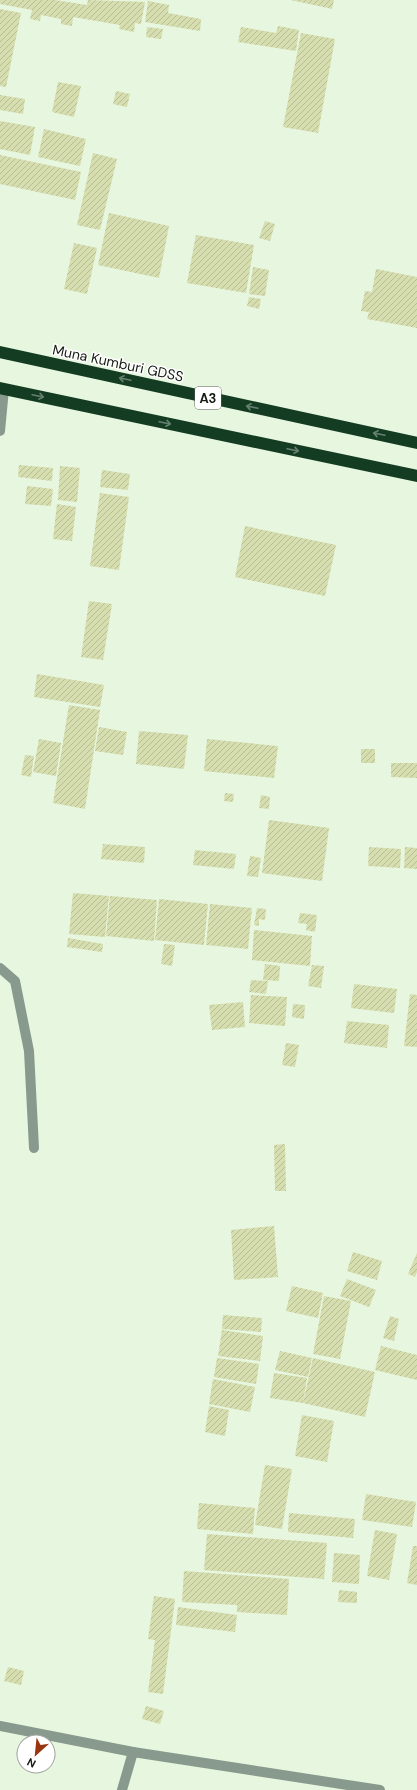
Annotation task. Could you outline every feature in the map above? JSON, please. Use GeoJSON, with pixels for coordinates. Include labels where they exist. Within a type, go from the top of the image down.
{"type":"FeatureCollection","features":[{"type":"Feature","properties":{"kind":"highway","name":"Muna Kumburi GDSS"},"geometry":{"type":"LineString","coordinates":[[0,352],[417,443]]}},
{"type":"Feature","properties":{"kind":"highway","name":"A3"},"geometry":{"type":"LineString","coordinates":[[2,388],[417,476]]}},
{"type":"Feature","properties":{"kind":"street"},"geometry":{"type":"LineString","coordinates":[[0,431],[2,388]]}},
{"type":"Feature","properties":{"kind":"street"},"geometry":{"type":"LineString","coordinates":[[0,968],[15,981],[29,1051],[34,1148]]}},
{"type":"Feature","properties":{"kind":"street"},"geometry":{"type":"LineString","coordinates":[[0,1726],[133,1752],[380,1790]]}},
{"type":"Feature","properties":{"kind":"street"},"geometry":{"type":"LineString","coordinates":[[122,1790],[133,1752]]}},
{"type":"Feature","properties":{"kind":"building"},"geometry":{"type":"Polygon","coordinates":[[[0,0],[55,0],[87,5],[88,0],[145,2],[141,24],[135,23],[134,32],[119,29],[120,25],[73,17],[72,26],[61,24],[61,19],[41,15],[40,21],[30,19],[32,10],[0,4],[0,0]]]}},
{"type":"Feature","properties":{"kind":"building"},"geometry":{"type":"Polygon","coordinates":[[[291,0],[334,0],[332,9],[291,0]]]}},
{"type":"Feature","properties":{"kind":"building"},"geometry":{"type":"Polygon","coordinates":[[[148,1],[169,5],[168,13],[201,19],[200,31],[145,22],[148,1]]]}},
{"type":"Feature","properties":{"kind":"building"},"geometry":{"type":"Polygon","coordinates":[[[0,9],[21,13],[6,87],[0,86],[0,9]]]}},
{"type":"Feature","properties":{"kind":"building"},"geometry":{"type":"Polygon","coordinates":[[[278,26],[299,30],[296,51],[238,42],[241,27],[276,33],[278,26]]]}},
{"type":"Feature","properties":{"kind":"building"},"geometry":{"type":"Polygon","coordinates":[[[147,27],[163,29],[161,39],[146,37],[147,27]]]}},
{"type":"Feature","properties":{"kind":"building"},"geometry":{"type":"Polygon","coordinates":[[[301,33],[335,39],[318,133],[283,127],[301,33]]]}},
{"type":"Feature","properties":{"kind":"building"},"geometry":{"type":"Polygon","coordinates":[[[58,82],[81,86],[74,117],[52,112],[58,82]]]}},
{"type":"Feature","properties":{"kind":"building"},"geometry":{"type":"Polygon","coordinates":[[[116,91],[130,94],[127,107],[113,104],[116,91]]]}},
{"type":"Feature","properties":{"kind":"building"},"geometry":{"type":"Polygon","coordinates":[[[0,95],[25,99],[23,114],[0,110],[0,95]]]}},
{"type":"Feature","properties":{"kind":"building"},"geometry":{"type":"Polygon","coordinates":[[[0,121],[35,127],[30,155],[0,149],[0,121]]]}},
{"type":"Feature","properties":{"kind":"building"},"geometry":{"type":"Polygon","coordinates":[[[44,129],[86,139],[80,166],[38,157],[44,129]]]}},
{"type":"Feature","properties":{"kind":"building"},"geometry":{"type":"Polygon","coordinates":[[[93,153],[117,159],[100,230],[77,225],[93,153]]]}},
{"type":"Feature","properties":{"kind":"building"},"geometry":{"type":"Polygon","coordinates":[[[0,155],[81,172],[75,200],[0,184],[0,155]]]}},
{"type":"Feature","properties":{"kind":"building"},"geometry":{"type":"Polygon","coordinates":[[[109,213],[169,226],[159,278],[98,265],[109,213]]]}},
{"type":"Feature","properties":{"kind":"building"},"geometry":{"type":"Polygon","coordinates":[[[265,221],[275,224],[270,241],[259,238],[265,221]]]}},
{"type":"Feature","properties":{"kind":"building"},"geometry":{"type":"Polygon","coordinates":[[[196,235],[254,245],[246,293],[187,283],[196,235]]]}},
{"type":"Feature","properties":{"kind":"building"},"geometry":{"type":"Polygon","coordinates":[[[74,243],[97,248],[87,294],[64,289],[74,243]]]}},
{"type":"Feature","properties":{"kind":"building"},"geometry":{"type":"Polygon","coordinates":[[[253,267],[269,270],[265,296],[249,294],[253,267]]]}},
{"type":"Feature","properties":{"kind":"building"},"geometry":{"type":"Polygon","coordinates":[[[376,269],[417,277],[417,328],[367,319],[369,312],[361,311],[365,291],[372,292],[376,269]]]}},
{"type":"Feature","properties":{"kind":"building"},"geometry":{"type":"Polygon","coordinates":[[[249,297],[261,299],[259,309],[247,306],[249,297]]]}},
{"type":"Feature","properties":{"kind":"building"},"geometry":{"type":"Polygon","coordinates":[[[19,465],[53,468],[52,481],[18,477],[19,465]]]}},
{"type":"Feature","properties":{"kind":"building"},"geometry":{"type":"Polygon","coordinates":[[[60,466],[80,468],[77,502],[58,500],[60,466]]]}},
{"type":"Feature","properties":{"kind":"building"},"geometry":{"type":"Polygon","coordinates":[[[102,470],[130,474],[128,490],[100,487],[102,470]]]}},
{"type":"Feature","properties":{"kind":"building"},"geometry":{"type":"Polygon","coordinates":[[[27,486],[53,489],[51,506],[25,504],[27,486]]]}},
{"type":"Feature","properties":{"kind":"building"},"geometry":{"type":"Polygon","coordinates":[[[100,493],[129,497],[119,570],[90,566],[100,493]]]}},
{"type":"Feature","properties":{"kind":"building"},"geometry":{"type":"Polygon","coordinates":[[[57,504],[76,507],[72,541],[53,539],[57,504]]]}},
{"type":"Feature","properties":{"kind":"building"},"geometry":{"type":"Polygon","coordinates":[[[245,526],[336,545],[325,596],[235,577],[245,526]]]}},
{"type":"Feature","properties":{"kind":"building"},"geometry":{"type":"Polygon","coordinates":[[[89,601],[112,604],[103,660],[81,657],[89,601]]]}},
{"type":"Feature","properties":{"kind":"building"},"geometry":{"type":"Polygon","coordinates":[[[37,674],[104,685],[100,707],[34,697],[37,674]]]}},
{"type":"Feature","properties":{"kind":"building"},"geometry":{"type":"Polygon","coordinates":[[[69,705],[100,710],[85,809],[53,803],[69,705]]]}},
{"type":"Feature","properties":{"kind":"building"},"geometry":{"type":"Polygon","coordinates":[[[99,727],[127,732],[123,755],[95,751],[99,727]]]}},
{"type":"Feature","properties":{"kind":"building"},"geometry":{"type":"Polygon","coordinates":[[[139,731],[188,735],[184,769],[136,764],[139,731]]]}},
{"type":"Feature","properties":{"kind":"building"},"geometry":{"type":"Polygon","coordinates":[[[39,739],[61,743],[56,776],[33,772],[39,739]]]}},
{"type":"Feature","properties":{"kind":"building"},"geometry":{"type":"Polygon","coordinates":[[[207,739],[278,746],[274,778],[204,771],[207,739]]]}},
{"type":"Feature","properties":{"kind":"building"},"geometry":{"type":"Polygon","coordinates":[[[361,749],[375,749],[375,763],[361,763],[361,749]]]}},
{"type":"Feature","properties":{"kind":"building"},"geometry":{"type":"Polygon","coordinates":[[[25,755],[34,756],[31,777],[21,775],[25,755]]]}},
{"type":"Feature","properties":{"kind":"building"},"geometry":{"type":"Polygon","coordinates":[[[391,763],[417,763],[417,778],[391,777],[391,763]]]}},
{"type":"Feature","properties":{"kind":"building"},"geometry":{"type":"Polygon","coordinates":[[[225,793],[234,794],[233,802],[224,801],[225,793]]]}},
{"type":"Feature","properties":{"kind":"building"},"geometry":{"type":"Polygon","coordinates":[[[261,795],[270,797],[269,809],[259,808],[261,795]]]}},
{"type":"Feature","properties":{"kind":"building"},"geometry":{"type":"Polygon","coordinates":[[[269,820],[329,828],[322,881],[262,873],[269,820]]]}},
{"type":"Feature","properties":{"kind":"building"},"geometry":{"type":"Polygon","coordinates":[[[103,844],[145,847],[144,863],[101,859],[103,844]]]}},
{"type":"Feature","properties":{"kind":"building"},"geometry":{"type":"Polygon","coordinates":[[[369,847],[401,849],[400,868],[368,866],[369,847]]]}},
{"type":"Feature","properties":{"kind":"building"},"geometry":{"type":"Polygon","coordinates":[[[405,847],[417,848],[417,869],[404,868],[405,847]]]}},
{"type":"Feature","properties":{"kind":"building"},"geometry":{"type":"Polygon","coordinates":[[[195,850],[236,854],[234,869],[193,865],[195,850]]]}},
{"type":"Feature","properties":{"kind":"building"},"geometry":{"type":"Polygon","coordinates":[[[250,856],[261,858],[258,877],[247,876],[250,856]]]}},
{"type":"Feature","properties":{"kind":"building"},"geometry":{"type":"Polygon","coordinates":[[[73,893],[109,896],[105,937],[69,934],[73,893]]]}},
{"type":"Feature","properties":{"kind":"building"},"geometry":{"type":"Polygon","coordinates":[[[110,896],[157,900],[154,941],[106,936],[110,896]]]}},
{"type":"Feature","properties":{"kind":"building"},"geometry":{"type":"Polygon","coordinates":[[[159,899],[208,904],[204,945],[155,940],[159,899]]]}},
{"type":"Feature","properties":{"kind":"building"},"geometry":{"type":"Polygon","coordinates":[[[210,904],[252,908],[248,949],[206,945],[210,904]]]}},
{"type":"Feature","properties":{"kind":"building"},"geometry":{"type":"Polygon","coordinates":[[[257,908],[266,909],[265,920],[259,919],[259,926],[254,925],[257,908]]]}},
{"type":"Feature","properties":{"kind":"building"},"geometry":{"type":"Polygon","coordinates":[[[300,913],[317,915],[315,932],[306,930],[307,924],[298,923],[300,913]]]}},
{"type":"Feature","properties":{"kind":"building"},"geometry":{"type":"Polygon","coordinates":[[[254,930],[312,936],[310,966],[252,960],[254,930]]]}},
{"type":"Feature","properties":{"kind":"building"},"geometry":{"type":"Polygon","coordinates":[[[68,938],[103,944],[102,952],[67,947],[68,938]]]}},
{"type":"Feature","properties":{"kind":"building"},"geometry":{"type":"Polygon","coordinates":[[[164,944],[175,945],[172,966],[161,964],[164,944]]]}},
{"type":"Feature","properties":{"kind":"building"},"geometry":{"type":"Polygon","coordinates":[[[265,964],[280,966],[279,981],[263,980],[265,964]]]}},
{"type":"Feature","properties":{"kind":"building"},"geometry":{"type":"Polygon","coordinates":[[[312,965],[324,966],[321,988],[308,986],[312,965]]]}},
{"type":"Feature","properties":{"kind":"building"},"geometry":{"type":"Polygon","coordinates":[[[251,980],[268,981],[266,994],[249,992],[251,980]]]}},
{"type":"Feature","properties":{"kind":"building"},"geometry":{"type":"Polygon","coordinates":[[[354,984],[397,989],[394,1013],[351,1008],[354,984]]]}},
{"type":"Feature","properties":{"kind":"building"},"geometry":{"type":"Polygon","coordinates":[[[410,994],[417,995],[417,1047],[404,1046],[410,994]]]}},
{"type":"Feature","properties":{"kind":"building"},"geometry":{"type":"Polygon","coordinates":[[[251,995],[287,997],[285,1026],[249,1023],[251,995]]]}},
{"type":"Feature","properties":{"kind":"building"},"geometry":{"type":"Polygon","coordinates":[[[243,1002],[245,1027],[212,1030],[209,1005],[243,1002]]]}},
{"type":"Feature","properties":{"kind":"building"},"geometry":{"type":"Polygon","coordinates":[[[293,1004],[305,1005],[304,1019],[292,1017],[293,1004]]]}},
{"type":"Feature","properties":{"kind":"building"},"geometry":{"type":"Polygon","coordinates":[[[347,1021],[389,1025],[387,1048],[344,1043],[347,1021]]]}},
{"type":"Feature","properties":{"kind":"building"},"geometry":{"type":"Polygon","coordinates":[[[286,1043],[299,1045],[295,1067],[282,1065],[286,1043]]]}},
{"type":"Feature","properties":{"kind":"building"},"geometry":{"type":"Polygon","coordinates":[[[285,1144],[286,1191],[275,1191],[274,1145],[285,1144]]]}},
{"type":"Feature","properties":{"kind":"building"},"geometry":{"type":"Polygon","coordinates":[[[274,1226],[278,1277],[234,1280],[231,1230],[274,1226]]]}},
{"type":"Feature","properties":{"kind":"building"},"geometry":{"type":"Polygon","coordinates":[[[353,1252],[382,1261],[377,1280],[347,1271],[353,1252]]]}},
{"type":"Feature","properties":{"kind":"building"},"geometry":{"type":"Polygon","coordinates":[[[417,1253],[417,1272],[415,1277],[408,1274],[417,1253]]]}},
{"type":"Feature","properties":{"kind":"building"},"geometry":{"type":"Polygon","coordinates":[[[347,1279],[376,1290],[369,1307],[340,1296],[347,1279]]]}},
{"type":"Feature","properties":{"kind":"building"},"geometry":{"type":"Polygon","coordinates":[[[292,1286],[323,1293],[318,1318],[286,1311],[292,1286]]]}},
{"type":"Feature","properties":{"kind":"building"},"geometry":{"type":"Polygon","coordinates":[[[324,1296],[351,1301],[340,1359],[313,1354],[324,1296]]]}},
{"type":"Feature","properties":{"kind":"building"},"geometry":{"type":"Polygon","coordinates":[[[223,1315],[262,1318],[261,1332],[222,1329],[223,1315]]]}},
{"type":"Feature","properties":{"kind":"building"},"geometry":{"type":"Polygon","coordinates":[[[390,1316],[399,1319],[394,1341],[383,1338],[390,1316]]]}},
{"type":"Feature","properties":{"kind":"building"},"geometry":{"type":"Polygon","coordinates":[[[222,1330],[263,1336],[260,1361],[218,1356],[222,1330]]]}},
{"type":"Feature","properties":{"kind":"building"},"geometry":{"type":"Polygon","coordinates":[[[381,1346],[417,1355],[417,1380],[375,1370],[381,1346]]]}},
{"type":"Feature","properties":{"kind":"building"},"geometry":{"type":"Polygon","coordinates":[[[280,1351],[312,1358],[308,1377],[275,1370],[280,1351]]]}},
{"type":"Feature","properties":{"kind":"building"},"geometry":{"type":"Polygon","coordinates":[[[217,1358],[259,1364],[256,1384],[214,1377],[217,1358]]]}},
{"type":"Feature","properties":{"kind":"building"},"geometry":{"type":"Polygon","coordinates":[[[313,1358],[375,1372],[365,1417],[303,1403],[313,1358]]]}},
{"type":"Feature","properties":{"kind":"building"},"geometry":{"type":"Polygon","coordinates":[[[274,1373],[307,1378],[303,1403],[270,1398],[274,1373]]]}},
{"type":"Feature","properties":{"kind":"building"},"geometry":{"type":"Polygon","coordinates":[[[213,1379],[255,1387],[250,1412],[209,1404],[213,1379]]]}},
{"type":"Feature","properties":{"kind":"building"},"geometry":{"type":"Polygon","coordinates":[[[209,1406],[229,1410],[225,1436],[205,1432],[209,1406]]]}},
{"type":"Feature","properties":{"kind":"building"},"geometry":{"type":"Polygon","coordinates":[[[302,1415],[334,1421],[327,1462],[295,1456],[302,1415]]]}},
{"type":"Feature","properties":{"kind":"building"},"geometry":{"type":"Polygon","coordinates":[[[265,1465],[292,1469],[282,1529],[255,1525],[265,1465]]]}},
{"type":"Feature","properties":{"kind":"building"},"geometry":{"type":"Polygon","coordinates":[[[366,1494],[416,1502],[412,1527],[362,1520],[366,1494]]]}},
{"type":"Feature","properties":{"kind":"building"},"geometry":{"type":"Polygon","coordinates":[[[199,1503],[255,1508],[253,1534],[197,1529],[199,1503]]]}},
{"type":"Feature","properties":{"kind":"building"},"geometry":{"type":"Polygon","coordinates":[[[289,1513],[355,1519],[353,1538],[288,1532],[289,1513]]]}},
{"type":"Feature","properties":{"kind":"building"},"geometry":{"type":"Polygon","coordinates":[[[375,1530],[397,1534],[389,1580],[367,1576],[375,1530]]]}},
{"type":"Feature","properties":{"kind":"building"},"geometry":{"type":"Polygon","coordinates":[[[207,1534],[327,1543],[324,1579],[204,1570],[207,1534]]]}},
{"type":"Feature","properties":{"kind":"building"},"geometry":{"type":"Polygon","coordinates":[[[413,1546],[417,1546],[417,1585],[407,1583],[413,1546]]]}},
{"type":"Feature","properties":{"kind":"building"},"geometry":{"type":"Polygon","coordinates":[[[334,1553],[360,1555],[359,1584],[332,1582],[334,1553]]]}},
{"type":"Feature","properties":{"kind":"building"},"geometry":{"type":"Polygon","coordinates":[[[184,1571],[289,1579],[287,1615],[237,1612],[237,1605],[182,1602],[184,1571]]]}},
{"type":"Feature","properties":{"kind":"building"},"geometry":{"type":"Polygon","coordinates":[[[339,1590],[357,1592],[357,1603],[338,1602],[339,1590]]]}},
{"type":"Feature","properties":{"kind":"building"},"geometry":{"type":"Polygon","coordinates":[[[154,1596],[175,1599],[163,1694],[148,1692],[155,1640],[148,1639],[154,1596]]]}},
{"type":"Feature","properties":{"kind":"building"},"geometry":{"type":"Polygon","coordinates":[[[178,1607],[237,1615],[235,1632],[176,1625],[178,1607]]]}},
{"type":"Feature","properties":{"kind":"building"},"geometry":{"type":"Polygon","coordinates":[[[8,1667],[24,1671],[21,1685],[4,1681],[8,1667]]]}},
{"type":"Feature","properties":{"kind":"building"},"geometry":{"type":"Polygon","coordinates":[[[146,1706],[164,1711],[160,1724],[142,1719],[146,1706]]]}}]}
